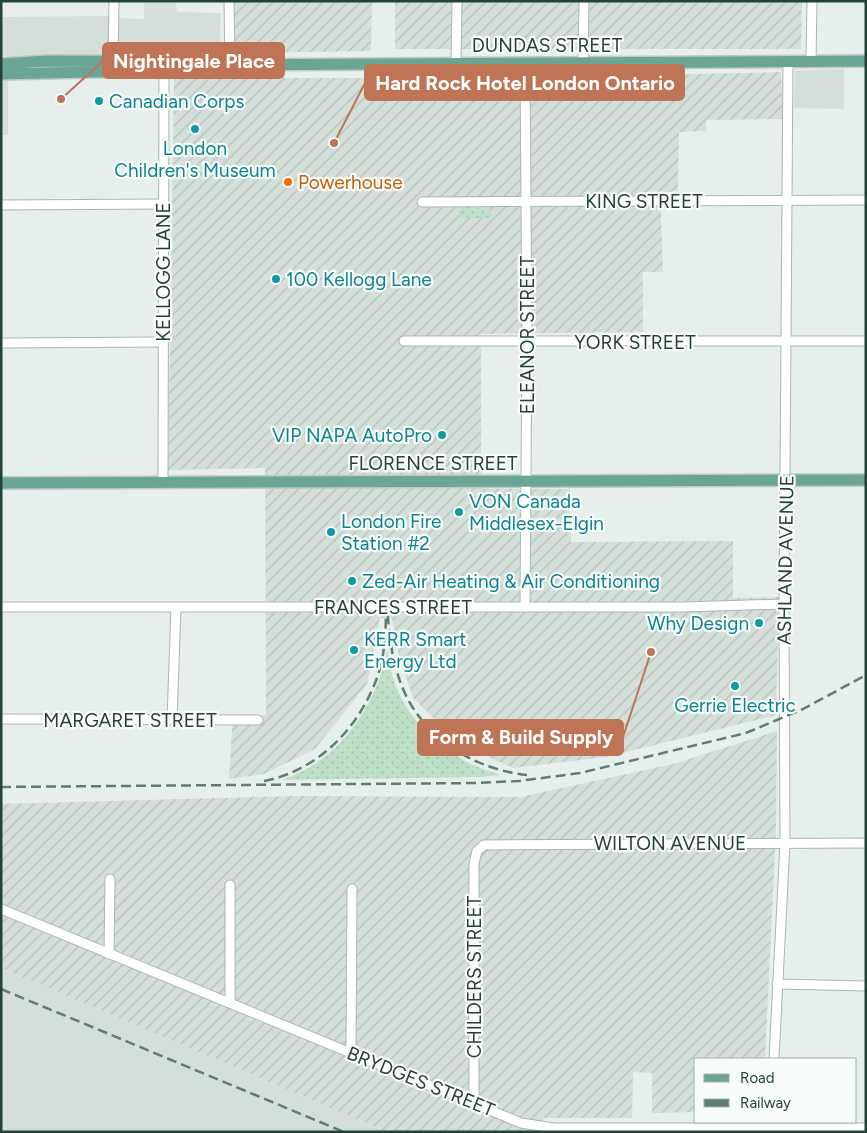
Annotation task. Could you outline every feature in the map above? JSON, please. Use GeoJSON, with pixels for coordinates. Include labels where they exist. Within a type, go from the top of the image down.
{"type":"FeatureCollection","features":[{"type":"Feature","properties":{"kind":"main road","name":"DUNDAS STREET"},"geometry":{"type":"LineString","coordinates":[[1,64],[113,62],[164,67],[226,69],[229,65],[866,61]]}},
{"type":"Feature","properties":{"kind":"main road"},"geometry":{"type":"LineString","coordinates":[[88,72],[91,68],[107,68],[113,62]]}},
{"type":"Feature","properties":{"kind":"main road","name":"DUNDAS STREET"},"geometry":{"type":"LineString","coordinates":[[1,74],[88,72],[164,67]]}},
{"type":"Feature","properties":{"kind":"main road","name":"FLORENCE STREET"},"geometry":{"type":"LineString","coordinates":[[1,483],[866,480]]}},
{"type":"Feature","properties":{"kind":"street"},"geometry":{"type":"LineString","coordinates":[[113,62],[114,1]]}},
{"type":"Feature","properties":{"kind":"street"},"geometry":{"type":"LineString","coordinates":[[229,1],[229,65]]}},
{"type":"Feature","properties":{"kind":"street"},"geometry":{"type":"LineString","coordinates":[[456,64],[457,1]]}},
{"type":"Feature","properties":{"kind":"street"},"geometry":{"type":"LineString","coordinates":[[582,62],[584,1]]}},
{"type":"Feature","properties":{"kind":"street"},"geometry":{"type":"LineString","coordinates":[[812,1],[812,61]]}},
{"type":"Feature","properties":{"kind":"street","name":"ASHLAND AVENUE"},"geometry":{"type":"LineString","coordinates":[[774,1058],[784,843],[788,61]]}},
{"type":"Feature","properties":{"kind":"street","name":"ELEANOR STREET"},"geometry":{"type":"LineString","coordinates":[[525,64],[528,342],[525,607]]}},
{"type":"Feature","properties":{"kind":"street","name":"KELLOGG LANE"},"geometry":{"type":"LineString","coordinates":[[164,67],[164,482]]}},
{"type":"Feature","properties":{"kind":"street","name":"KING STREET"},"geometry":{"type":"LineString","coordinates":[[422,202],[866,200]]}},
{"type":"Feature","properties":{"kind":"street"},"geometry":{"type":"LineString","coordinates":[[1,205],[163,204]]}},
{"type":"Feature","properties":{"kind":"street","name":"YORK STREET"},"geometry":{"type":"LineString","coordinates":[[404,341],[866,341]]}},
{"type":"Feature","properties":{"kind":"street"},"geometry":{"type":"LineString","coordinates":[[1,343],[163,342]]}},
{"type":"Feature","properties":{"kind":"street","name":"FRANCES STREET"},"geometry":{"type":"LineString","coordinates":[[1,607],[683,607],[784,604]]}},
{"type":"Feature","properties":{"kind":"street"},"geometry":{"type":"LineString","coordinates":[[172,720],[176,607]]}},
{"type":"Feature","properties":{"kind":"street","name":"MARGARET STREET"},"geometry":{"type":"LineString","coordinates":[[1,720],[258,720]]}},
{"type":"Feature","properties":{"kind":"street","name":"WILTON AVENUE"},"geometry":{"type":"LineString","coordinates":[[477,851],[484,845],[496,844],[866,843]]}},
{"type":"Feature","properties":{"kind":"street","name":"CHILDERS STREET"},"geometry":{"type":"LineString","coordinates":[[474,1103],[474,864],[477,851]]}},
{"type":"Feature","properties":{"kind":"street"},"geometry":{"type":"LineString","coordinates":[[109,954],[110,879]]}},
{"type":"Feature","properties":{"kind":"street"},"geometry":{"type":"LineString","coordinates":[[230,885],[230,1003]]}},
{"type":"Feature","properties":{"kind":"street"},"geometry":{"type":"LineString","coordinates":[[351,1053],[352,888]]}},
{"type":"Feature","properties":{"kind":"street","name":"BRYDGES STREET"},"geometry":{"type":"LineString","coordinates":[[1,909],[521,1122],[554,1128],[772,1125],[866,1128]]}},
{"type":"Feature","properties":{"kind":"street"},"geometry":{"type":"LineString","coordinates":[[777,984],[866,986]]}},
{"type":"Feature","properties":{"kind":"shaded area"},"geometry":{"type":"Polygon","coordinates":[[[234,1],[372,1],[371,51],[233,53],[234,1]]]}},
{"type":"Feature","properties":{"kind":"shaded area"},"geometry":{"type":"Polygon","coordinates":[[[395,1],[802,1],[801,49],[395,49],[395,1]]]}},
{"type":"Feature","properties":{"kind":"shaded area"},"geometry":{"type":"Polygon","coordinates":[[[144,3],[176,3],[177,12],[221,13],[219,54],[1,56],[1,17],[108,16],[144,19],[144,3]]]}},
{"type":"Feature","properties":{"kind":"shaded area"},"geometry":{"type":"Polygon","coordinates":[[[844,69],[844,109],[794,108],[795,71],[844,69]]]}},
{"type":"Feature","properties":{"kind":"shaded area"},"geometry":{"type":"Polygon","coordinates":[[[781,72],[783,119],[706,120],[706,131],[679,132],[678,191],[660,193],[663,272],[643,272],[643,332],[478,334],[481,347],[481,473],[484,489],[570,489],[571,542],[733,541],[733,598],[779,597],[776,715],[606,757],[513,768],[460,744],[413,698],[399,656],[392,618],[380,618],[367,684],[315,749],[264,774],[229,779],[233,716],[266,715],[265,468],[168,470],[174,78],[515,78],[781,72]]]}},
{"type":"Feature","properties":{"kind":"shaded area"},"geometry":{"type":"Polygon","coordinates":[[[1,75],[8,75],[8,135],[1,135],[1,75]]]}},
{"type":"Feature","properties":{"kind":"shaded area"},"geometry":{"type":"Polygon","coordinates":[[[777,731],[776,829],[765,1058],[694,1058],[694,1112],[652,1113],[652,1073],[633,1072],[632,1118],[543,1118],[539,1132],[387,1132],[1,968],[1,804],[293,796],[520,797],[673,764],[777,731]]]}},
{"type":"Feature","properties":{"kind":"shaded area"},"geometry":{"type":"Polygon","coordinates":[[[1,968],[387,1132],[1,1132],[1,968]]]}},
{"type":"Feature","properties":{"kind":"green space"},"geometry":{"type":"Polygon","coordinates":[[[463,207],[490,209],[492,215],[490,218],[462,218],[458,213],[463,207]]]}},
{"type":"Feature","properties":{"kind":"green space"},"geometry":{"type":"Polygon","coordinates":[[[388,649],[390,667],[402,700],[423,728],[465,761],[501,775],[282,780],[303,771],[322,759],[352,729],[374,691],[388,649]]]}},
{"type":"Feature","properties":{"kind":"railway"},"geometry":{"type":"LineString","coordinates":[[264,781],[283,776],[317,758],[332,746],[357,717],[367,701],[379,673],[385,631],[386,599],[395,666],[406,696],[417,714],[431,731],[466,756],[485,765],[527,775]]}},
{"type":"Feature","properties":{"kind":"railway"},"geometry":{"type":"LineString","coordinates":[[1,787],[476,783],[519,781],[580,773],[746,733],[803,709],[866,675]]}},
{"type":"Feature","properties":{"kind":"railway"},"geometry":{"type":"LineString","coordinates":[[1,989],[344,1132]]}},
{"type":"Feature","properties":{"kind":"place","name":"Nightingale Place"},"geometry":{"type":"Point","coordinates":[61,99]}},
{"type":"Feature","properties":{"kind":"place","name":"Canadian Corps"},"geometry":{"type":"Point","coordinates":[99,101]}},
{"type":"Feature","properties":{"kind":"place","name":"London Children's Museum"},"geometry":{"type":"Point","coordinates":[195,129]}},
{"type":"Feature","properties":{"kind":"place","name":"Hard Rock Hotel London Ontario"},"geometry":{"type":"Point","coordinates":[334,143]}},
{"type":"Feature","properties":{"kind":"place","name":"Powerhouse"},"geometry":{"type":"Point","coordinates":[288,182]}},
{"type":"Feature","properties":{"kind":"place","name":"100 Kellogg Lane"},"geometry":{"type":"Point","coordinates":[276,279]}},
{"type":"Feature","properties":{"kind":"place","name":"VIP NAPA AutoPro"},"geometry":{"type":"Point","coordinates":[442,435]}},
{"type":"Feature","properties":{"kind":"place","name":"VON Canada Middlesex-Elgin"},"geometry":{"type":"Point","coordinates":[459,512]}},
{"type":"Feature","properties":{"kind":"place","name":"London Fire Station #2"},"geometry":{"type":"Point","coordinates":[331,532]}},
{"type":"Feature","properties":{"kind":"place","name":"Zed-Air Heating & Air Conditioning"},"geometry":{"type":"Point","coordinates":[352,581]}},
{"type":"Feature","properties":{"kind":"place","name":"Why Design"},"geometry":{"type":"Point","coordinates":[759,623]}},
{"type":"Feature","properties":{"kind":"place","name":"KERR Smart Energy Ltd"},"geometry":{"type":"Point","coordinates":[354,650]}},
{"type":"Feature","properties":{"kind":"place","name":"Form & Build Supply"},"geometry":{"type":"Point","coordinates":[651,652]}},
{"type":"Feature","properties":{"kind":"place","name":"Gerrie Electric"},"geometry":{"type":"Point","coordinates":[735,686]}}]}
